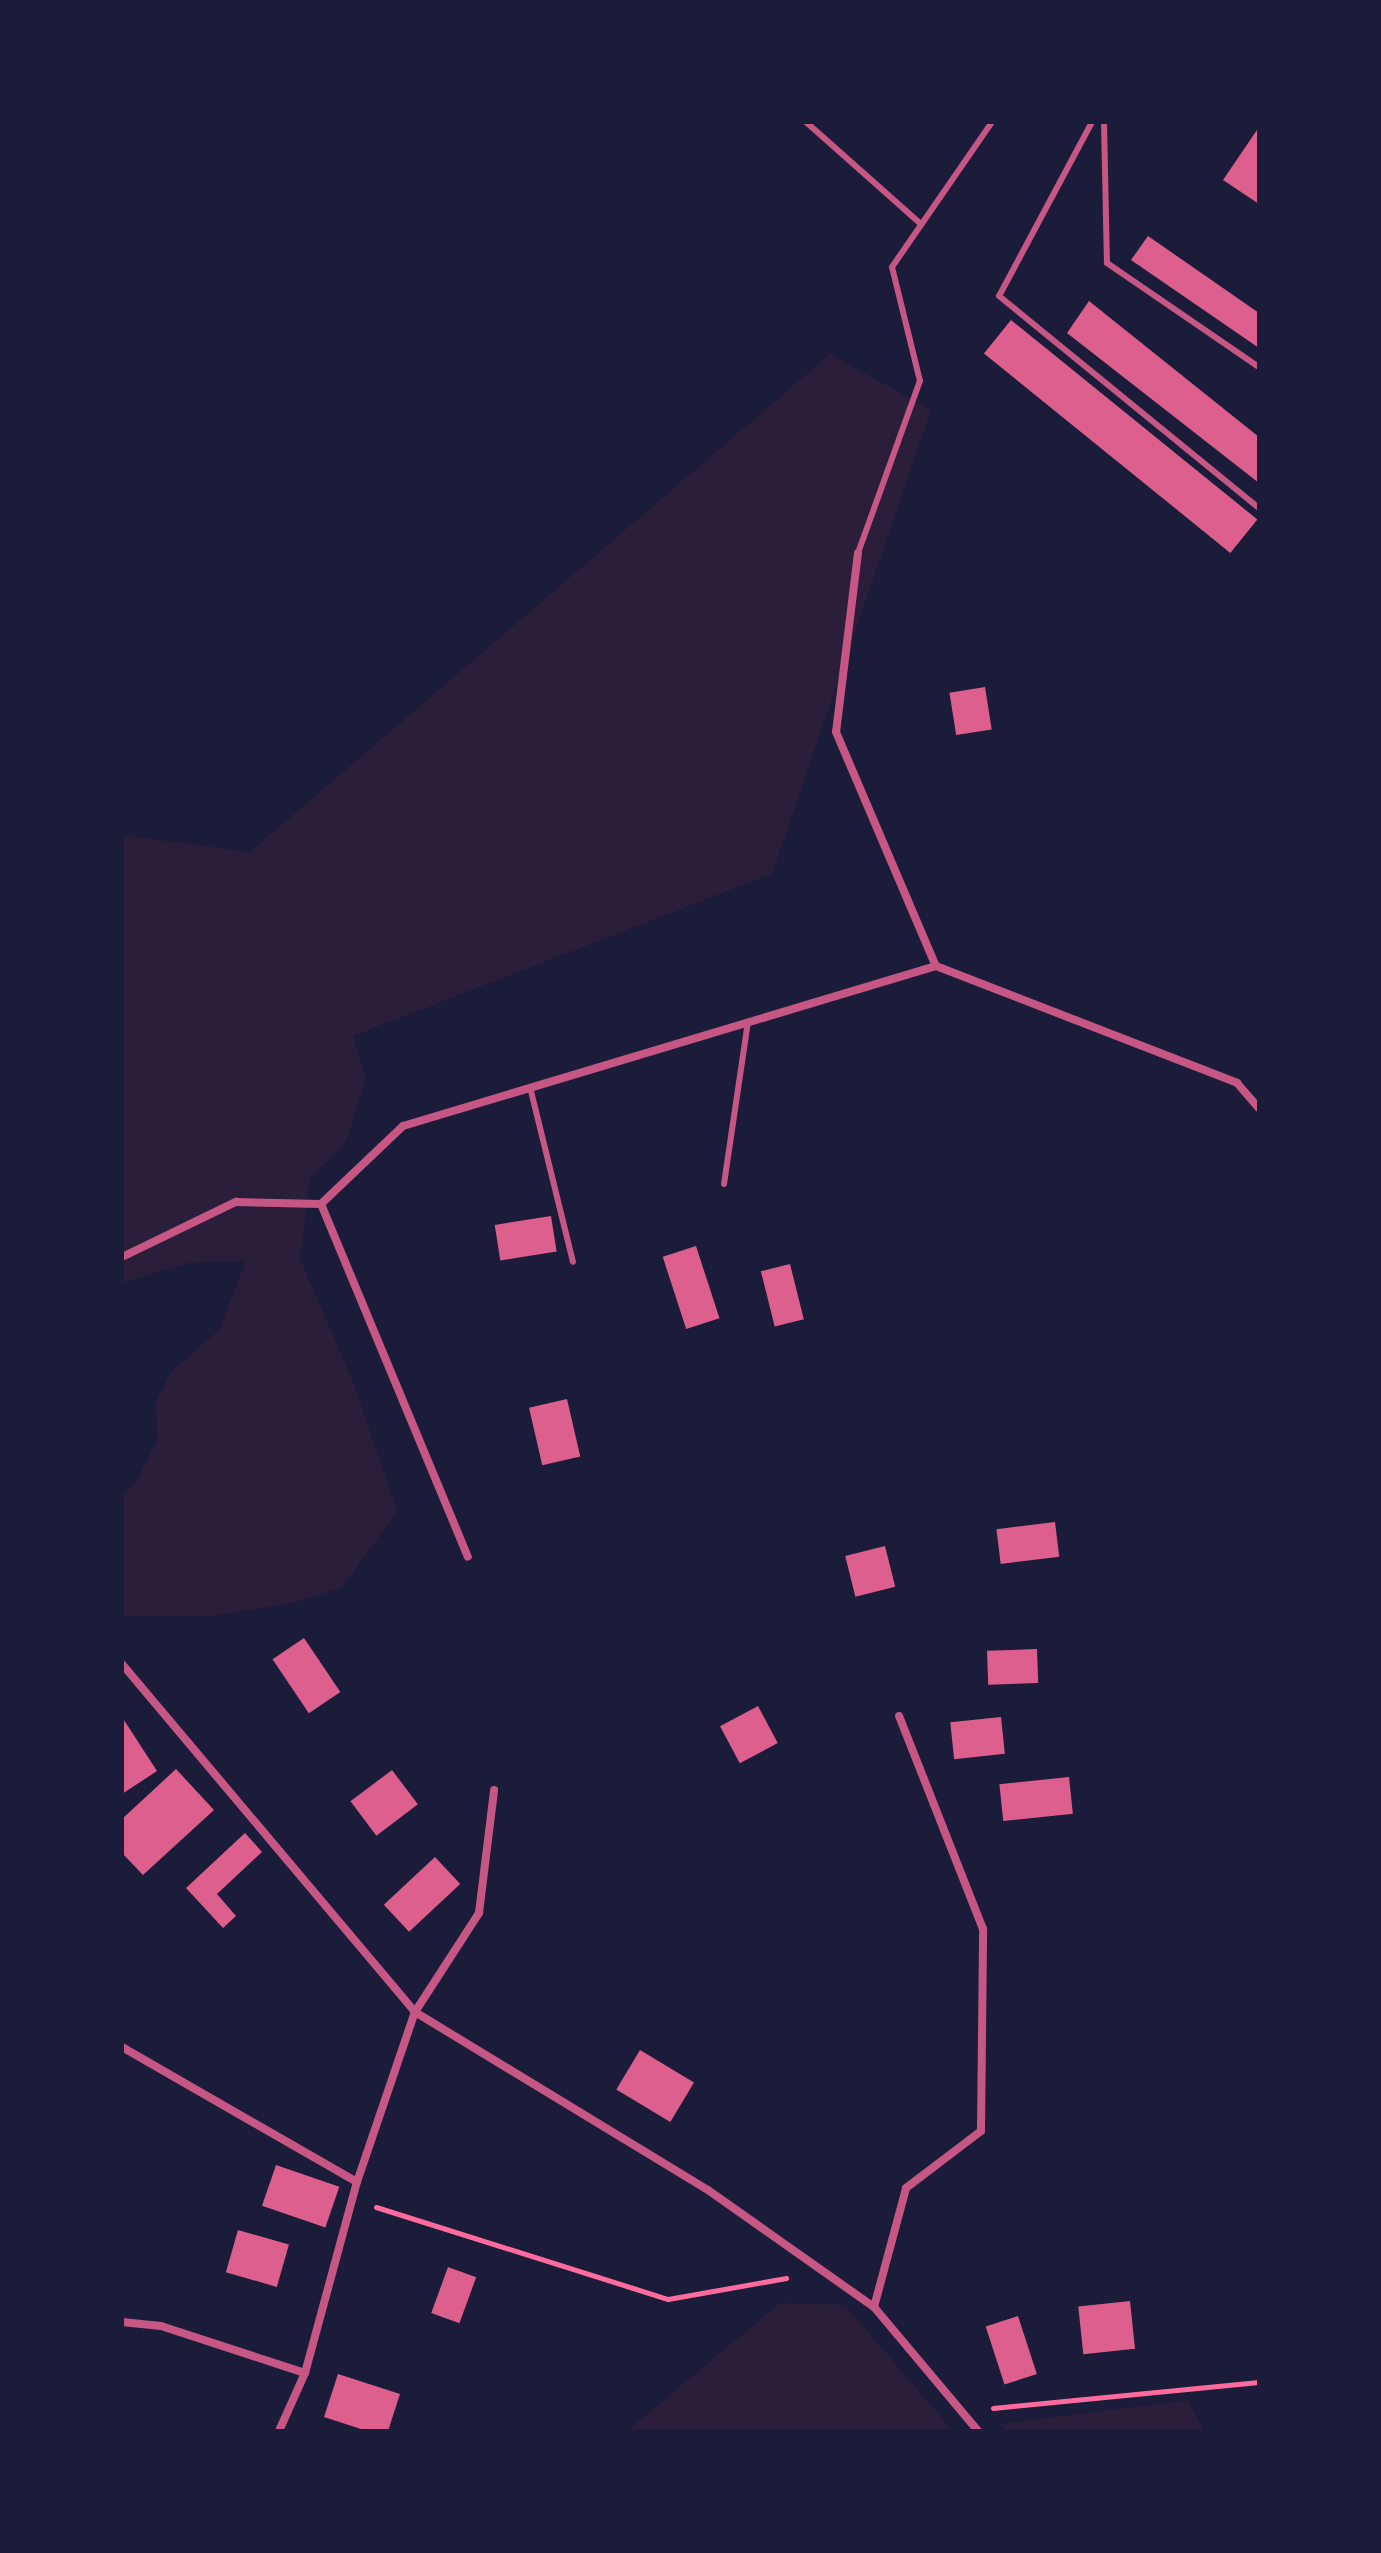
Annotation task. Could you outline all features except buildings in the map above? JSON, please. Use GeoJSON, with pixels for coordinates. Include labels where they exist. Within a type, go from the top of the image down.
{"type":"FeatureCollection","features":[{"type":"Feature","properties":{"kind":"street"},"geometry":{"type":"LineString","coordinates":[[858,553],[836,732],[936,966]]}},
{"type":"Feature","properties":{"kind":"street"},"geometry":{"type":"LineString","coordinates":[[122,1257],[236,1202],[321,1204],[403,1126],[936,966],[1237,1083],[1259,1108]]}},
{"type":"Feature","properties":{"kind":"street"},"geometry":{"type":"LineString","coordinates":[[321,1204],[468,1557]]}},
{"type":"Feature","properties":{"kind":"street"},"geometry":{"type":"LineString","coordinates":[[122,1664],[415,2012],[708,2190],[874,2307],[978,2431]]}},
{"type":"Feature","properties":{"kind":"street"},"geometry":{"type":"LineString","coordinates":[[874,2307],[906,2188],[981,2131],[983,1929],[899,1716]]}},
{"type":"Feature","properties":{"kind":"street"},"geometry":{"type":"LineString","coordinates":[[279,2431],[305,2373],[357,2182],[415,2012],[479,1913],[494,1790]]}},
{"type":"Feature","properties":{"kind":"street"},"geometry":{"type":"LineString","coordinates":[[122,2047],[357,2182]]}},
{"type":"Feature","properties":{"kind":"street"},"geometry":{"type":"LineString","coordinates":[[122,2322],[161,2326],[305,2373]]}},
{"type":"Feature","properties":{"kind":"lane"},"geometry":{"type":"LineString","coordinates":[[806,122],[921,224]]}},
{"type":"Feature","properties":{"kind":"lane"},"geometry":{"type":"LineString","coordinates":[[858,553],[920,381],[892,267],[992,122]]}},
{"type":"Feature","properties":{"kind":"lane"},"geometry":{"type":"LineString","coordinates":[[1092,122],[999,296],[1259,508]]}},
{"type":"Feature","properties":{"kind":"lane"},"geometry":{"type":"LineString","coordinates":[[1104,122],[1107,263],[1259,367]]}},
{"type":"Feature","properties":{"kind":"lane"},"geometry":{"type":"LineString","coordinates":[[724,1184],[748,1022]]}},
{"type":"Feature","properties":{"kind":"lane"},"geometry":{"type":"LineString","coordinates":[[530,1087],[573,1262]]}},
{"type":"Feature","properties":{"kind":"path"},"geometry":{"type":"LineString","coordinates":[[352,2199],[668,2299],[823,2271]]}},
{"type":"Feature","properties":{"kind":"path"},"geometry":{"type":"LineString","coordinates":[[959,2412],[1259,2382]]}},
{"type":"Feature","properties":{"kind":"shaded area"},"geometry":{"type":"Polygon","coordinates":[[[830,354],[931,410],[772,874],[353,1036],[366,1078],[347,1140],[310,1179],[300,1259],[354,1384],[397,1512],[342,1587],[293,1603],[211,1616],[122,1616],[122,1493],[136,1482],[157,1441],[156,1402],[172,1371],[219,1330],[246,1261],[188,1263],[122,1283],[122,835],[250,852],[830,354]]]}},
{"type":"Feature","properties":{"kind":"shaded area"},"geometry":{"type":"Polygon","coordinates":[[[780,2303],[845,2305],[953,2431],[627,2431],[780,2303]]]}},
{"type":"Feature","properties":{"kind":"shaded area"},"geometry":{"type":"Polygon","coordinates":[[[1188,2400],[1204,2431],[1007,2431],[1000,2424],[1188,2400]]]}}]}
